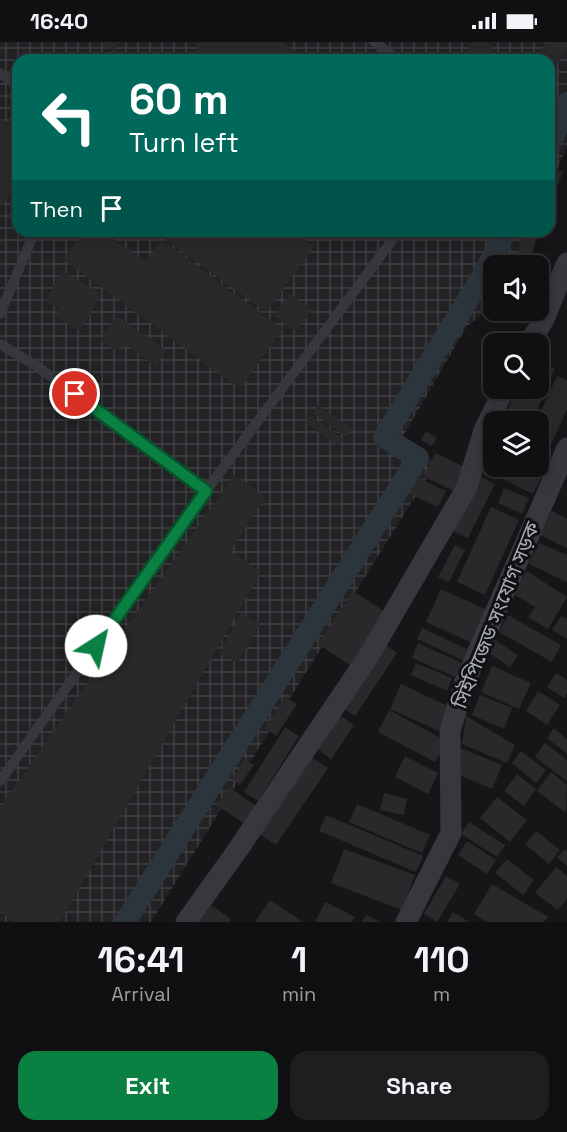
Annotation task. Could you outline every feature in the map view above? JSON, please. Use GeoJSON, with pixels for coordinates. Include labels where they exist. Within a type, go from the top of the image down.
{"type":"FeatureCollection","features":[{"type":"Feature","properties":{"kind":"street"},"geometry":{"type":"LineString","coordinates":[[536,333],[544,319],[567,263]]}},
{"type":"Feature","properties":{"kind":"street"},"geometry":{"type":"LineString","coordinates":[[186,922],[374,646],[467,487],[484,430],[500,399]]}},
{"type":"Feature","properties":{"kind":"street","name":"সিইপিজেড সংযোগ সড়ক"},"geometry":{"type":"LineString","coordinates":[[406,922],[451,833],[450,731],[464,684],[567,448]]}},
{"type":"Feature","properties":{"kind":"lane"},"geometry":{"type":"LineString","coordinates":[[374,42],[390,54]]}},
{"type":"Feature","properties":{"kind":"lane"},"geometry":{"type":"LineString","coordinates":[[0,72],[12,81]]}},
{"type":"Feature","properties":{"kind":"lane"},"geometry":{"type":"LineString","coordinates":[[0,314],[32,237]]}},
{"type":"Feature","properties":{"kind":"lane"},"geometry":{"type":"LineString","coordinates":[[0,781],[206,491],[395,237]]}},
{"type":"Feature","properties":{"kind":"lane"},"geometry":{"type":"LineString","coordinates":[[0,344],[38,367],[206,491]]}},
{"type":"Feature","properties":{"kind":"shaded area"},"geometry":{"type":"Polygon","coordinates":[[[0,42],[567,42],[567,146],[555,175],[555,54],[12,54],[12,237],[530,237],[522,255],[483,255],[483,314],[467,326],[401,440],[436,463],[151,922],[0,922],[0,42]]]}},
{"type":"Feature","properties":{"kind":"building"},"geometry":{"type":"Polygon","coordinates":[[[100,42],[120,42],[113,52],[100,42]]]}},
{"type":"Feature","properties":{"kind":"building"},"geometry":{"type":"Polygon","coordinates":[[[193,42],[282,42],[299,54],[192,54],[198,46],[193,42]]]}},
{"type":"Feature","properties":{"kind":"building"},"geometry":{"type":"Polygon","coordinates":[[[473,42],[486,42],[495,50],[492,54],[464,54],[473,42]]]}},
{"type":"Feature","properties":{"kind":"building"},"geometry":{"type":"Polygon","coordinates":[[[547,42],[567,42],[567,48],[558,63],[555,61],[555,54],[541,53],[547,42]]]}},
{"type":"Feature","properties":{"kind":"building"},"geometry":{"type":"Polygon","coordinates":[[[157,49],[165,54],[154,54],[157,49]]]}},
{"type":"Feature","properties":{"kind":"building"},"geometry":{"type":"Polygon","coordinates":[[[0,118],[12,127],[12,192],[0,208],[0,118]]]}},
{"type":"Feature","properties":{"kind":"building"},"geometry":{"type":"Polygon","coordinates":[[[555,169],[563,172],[555,192],[555,169]]]}},
{"type":"Feature","properties":{"kind":"building"},"geometry":{"type":"Polygon","coordinates":[[[80,237],[111,237],[145,262],[162,240],[283,329],[240,389],[63,259],[80,237]]]}},
{"type":"Feature","properties":{"kind":"building"},"geometry":{"type":"Polygon","coordinates":[[[162,237],[302,237],[315,246],[266,312],[162,237]]]}},
{"type":"Feature","properties":{"kind":"building"},"geometry":{"type":"Polygon","coordinates":[[[522,237],[537,237],[531,255],[517,252],[522,237]]]}},
{"type":"Feature","properties":{"kind":"building"},"geometry":{"type":"Polygon","coordinates":[[[62,271],[102,294],[80,331],[54,316],[59,308],[45,301],[62,271]]]}},
{"type":"Feature","properties":{"kind":"building"},"geometry":{"type":"Polygon","coordinates":[[[290,294],[312,310],[296,332],[274,316],[290,294]]]}},
{"type":"Feature","properties":{"kind":"building"},"geometry":{"type":"Polygon","coordinates":[[[117,316],[167,351],[156,367],[128,346],[114,350],[100,340],[117,316]]]}},
{"type":"Feature","properties":{"kind":"building"},"geometry":{"type":"Polygon","coordinates":[[[549,366],[555,368],[549,382],[549,366]]]}},
{"type":"Feature","properties":{"kind":"building"},"geometry":{"type":"Polygon","coordinates":[[[557,376],[567,380],[567,409],[549,449],[549,411],[541,411],[546,399],[549,399],[557,376]]]}},
{"type":"Feature","properties":{"kind":"building"},"geometry":{"type":"Polygon","coordinates":[[[512,399],[542,399],[537,411],[507,411],[512,399]]]}},
{"type":"Feature","properties":{"kind":"building"},"geometry":{"type":"Polygon","coordinates":[[[318,405],[352,429],[347,437],[313,413],[318,405]]]}},
{"type":"Feature","properties":{"kind":"building"},"geometry":{"type":"Polygon","coordinates":[[[310,415],[343,439],[338,446],[305,422],[310,415]]]}},
{"type":"Feature","properties":{"kind":"building"},"geometry":{"type":"Polygon","coordinates":[[[426,431],[437,438],[432,446],[421,440],[426,431]]]}},
{"type":"Feature","properties":{"kind":"building"},"geometry":{"type":"Polygon","coordinates":[[[435,453],[467,468],[456,492],[424,477],[435,453]]]}},
{"type":"Feature","properties":{"kind":"building"},"geometry":{"type":"Polygon","coordinates":[[[234,475],[266,497],[230,551],[261,572],[60,922],[13,922],[0,910],[0,807],[234,475]]]}},
{"type":"Feature","properties":{"kind":"building"},"geometry":{"type":"Polygon","coordinates":[[[478,475],[495,484],[468,538],[450,530],[478,475]]]}},
{"type":"Feature","properties":{"kind":"building"},"geometry":{"type":"Polygon","coordinates":[[[498,477],[542,477],[533,494],[498,477]]]}},
{"type":"Feature","properties":{"kind":"building"},"geometry":{"type":"Polygon","coordinates":[[[418,478],[446,491],[438,507],[410,494],[418,478]]]}},
{"type":"Feature","properties":{"kind":"building"},"geometry":{"type":"Polygon","coordinates":[[[504,488],[529,498],[522,514],[498,503],[504,488]]]}},
{"type":"Feature","properties":{"kind":"building"},"geometry":{"type":"Polygon","coordinates":[[[491,507],[519,520],[485,595],[457,582],[491,507]]]}},
{"type":"Feature","properties":{"kind":"building"},"geometry":{"type":"Polygon","coordinates":[[[552,511],[567,519],[567,548],[540,535],[552,511]]]}},
{"type":"Feature","properties":{"kind":"building"},"geometry":{"type":"Polygon","coordinates":[[[539,543],[567,555],[567,582],[529,564],[539,543]]]}},
{"type":"Feature","properties":{"kind":"building"},"geometry":{"type":"Polygon","coordinates":[[[455,545],[465,550],[449,582],[438,577],[455,545]]]}},
{"type":"Feature","properties":{"kind":"building"},"geometry":{"type":"Polygon","coordinates":[[[527,571],[567,597],[548,629],[528,617],[535,607],[512,593],[527,571]]]}},
{"type":"Feature","properties":{"kind":"building"},"geometry":{"type":"Polygon","coordinates":[[[441,589],[489,611],[474,644],[426,622],[441,589]]]}},
{"type":"Feature","properties":{"kind":"building"},"geometry":{"type":"Polygon","coordinates":[[[353,591],[387,613],[351,666],[318,644],[353,591]]]}},
{"type":"Feature","properties":{"kind":"building"},"geometry":{"type":"Polygon","coordinates":[[[241,613],[260,623],[238,663],[219,654],[241,613]]]}},
{"type":"Feature","properties":{"kind":"building"},"geometry":{"type":"Polygon","coordinates":[[[508,615],[561,645],[552,662],[499,632],[508,615]]]}},
{"type":"Feature","properties":{"kind":"building"},"geometry":{"type":"Polygon","coordinates":[[[561,616],[567,619],[567,639],[552,630],[561,616]]]}},
{"type":"Feature","properties":{"kind":"building"},"geometry":{"type":"Polygon","coordinates":[[[422,628],[469,650],[464,661],[417,639],[422,628]]]}},
{"type":"Feature","properties":{"kind":"building"},"geometry":{"type":"Polygon","coordinates":[[[495,640],[518,655],[510,667],[487,652],[495,640]]]}},
{"type":"Feature","properties":{"kind":"building"},"geometry":{"type":"Polygon","coordinates":[[[382,642],[397,653],[355,716],[340,706],[382,642]]]}},
{"type":"Feature","properties":{"kind":"building"},"geometry":{"type":"Polygon","coordinates":[[[418,643],[462,663],[455,677],[412,658],[418,643]]]}},
{"type":"Feature","properties":{"kind":"building"},"geometry":{"type":"Polygon","coordinates":[[[416,663],[452,678],[447,691],[411,675],[416,663]]]}},
{"type":"Feature","properties":{"kind":"building"},"geometry":{"type":"Polygon","coordinates":[[[492,666],[531,683],[519,709],[481,692],[492,666]]]}},
{"type":"Feature","properties":{"kind":"building"},"geometry":{"type":"Polygon","coordinates":[[[556,673],[567,680],[567,694],[564,698],[547,687],[556,673]]]}},
{"type":"Feature","properties":{"kind":"building"},"geometry":{"type":"Polygon","coordinates":[[[401,684],[450,707],[439,731],[390,709],[401,684]]]}},
{"type":"Feature","properties":{"kind":"building"},"geometry":{"type":"Polygon","coordinates":[[[538,691],[560,705],[547,725],[526,711],[538,691]]]}},
{"type":"Feature","properties":{"kind":"building"},"geometry":{"type":"Polygon","coordinates":[[[480,695],[512,708],[504,729],[472,715],[480,695]]]}},
{"type":"Feature","properties":{"kind":"building"},"geometry":{"type":"Polygon","coordinates":[[[285,697],[297,704],[276,736],[265,728],[285,697]]]}},
{"type":"Feature","properties":{"kind":"building"},"geometry":{"type":"Polygon","coordinates":[[[389,710],[446,741],[435,762],[378,732],[389,710]]]}},
{"type":"Feature","properties":{"kind":"building"},"geometry":{"type":"Polygon","coordinates":[[[337,713],[354,725],[331,759],[314,747],[337,713]]]}},
{"type":"Feature","properties":{"kind":"building"},"geometry":{"type":"Polygon","coordinates":[[[466,716],[515,745],[507,763],[462,744],[466,716]]]}},
{"type":"Feature","properties":{"kind":"building"},"geometry":{"type":"Polygon","coordinates":[[[285,727],[299,736],[258,801],[244,792],[285,727]]]}},
{"type":"Feature","properties":{"kind":"building"},"geometry":{"type":"Polygon","coordinates":[[[554,728],[567,739],[567,754],[547,738],[554,728]]]}},
{"type":"Feature","properties":{"kind":"building"},"geometry":{"type":"Polygon","coordinates":[[[545,743],[567,760],[567,781],[535,757],[545,743]]]}},
{"type":"Feature","properties":{"kind":"building"},"geometry":{"type":"Polygon","coordinates":[[[461,748],[502,765],[492,789],[459,775],[461,748]]]}},
{"type":"Feature","properties":{"kind":"building"},"geometry":{"type":"Polygon","coordinates":[[[521,751],[546,770],[536,783],[512,763],[521,751]]]}},
{"type":"Feature","properties":{"kind":"building"},"geometry":{"type":"Polygon","coordinates":[[[308,755],[328,768],[276,845],[256,832],[308,755]]]}},
{"type":"Feature","properties":{"kind":"building"},"geometry":{"type":"Polygon","coordinates":[[[405,756],[438,773],[428,794],[395,777],[405,756]]]}},
{"type":"Feature","properties":{"kind":"building"},"geometry":{"type":"Polygon","coordinates":[[[245,759],[254,765],[240,785],[232,779],[245,759]]]}},
{"type":"Feature","properties":{"kind":"building"},"geometry":{"type":"Polygon","coordinates":[[[551,772],[567,785],[566,813],[537,791],[551,772]]]}},
{"type":"Feature","properties":{"kind":"building"},"geometry":{"type":"Polygon","coordinates":[[[517,774],[536,789],[524,806],[504,791],[517,774]]]}},
{"type":"Feature","properties":{"kind":"building"},"geometry":{"type":"Polygon","coordinates":[[[229,787],[259,808],[246,825],[217,805],[229,787]]]}},
{"type":"Feature","properties":{"kind":"building"},"geometry":{"type":"Polygon","coordinates":[[[384,793],[407,799],[404,815],[380,810],[384,793]]]}},
{"type":"Feature","properties":{"kind":"building"},"geometry":{"type":"Polygon","coordinates":[[[497,797],[527,820],[510,842],[480,818],[497,797]]]}},
{"type":"Feature","properties":{"kind":"building"},"geometry":{"type":"Polygon","coordinates":[[[357,804],[430,835],[422,853],[349,822],[357,804]]]}},
{"type":"Feature","properties":{"kind":"building"},"geometry":{"type":"Polygon","coordinates":[[[326,815],[423,856],[416,872],[319,831],[326,815]]]}},
{"type":"Feature","properties":{"kind":"building"},"geometry":{"type":"Polygon","coordinates":[[[469,822],[505,845],[497,857],[461,834],[469,822]]]}},
{"type":"Feature","properties":{"kind":"building"},"geometry":{"type":"Polygon","coordinates":[[[536,831],[560,850],[549,864],[525,844],[536,831]]]}},
{"type":"Feature","properties":{"kind":"building"},"geometry":{"type":"Polygon","coordinates":[[[467,841],[496,860],[487,874],[458,855],[467,841]]]}},
{"type":"Feature","properties":{"kind":"building"},"geometry":{"type":"Polygon","coordinates":[[[344,849],[415,875],[402,910],[331,883],[344,849]]]}},
{"type":"Feature","properties":{"kind":"building"},"geometry":{"type":"Polygon","coordinates":[[[565,849],[567,851],[567,866],[557,858],[565,849]]]}},
{"type":"Feature","properties":{"kind":"building"},"geometry":{"type":"Polygon","coordinates":[[[507,859],[534,880],[523,895],[495,873],[507,859]]]}},
{"type":"Feature","properties":{"kind":"building"},"geometry":{"type":"Polygon","coordinates":[[[556,867],[567,876],[567,899],[558,910],[535,893],[556,867]]]}},
{"type":"Feature","properties":{"kind":"building"},"geometry":{"type":"Polygon","coordinates":[[[446,876],[460,884],[437,922],[424,914],[446,876]]]}},
{"type":"Feature","properties":{"kind":"building"},"geometry":{"type":"Polygon","coordinates":[[[492,884],[548,917],[544,922],[487,922],[474,914],[492,884]]]}},
{"type":"Feature","properties":{"kind":"building"},"geometry":{"type":"Polygon","coordinates":[[[270,900],[303,922],[255,922],[270,900]]]}},
{"type":"Feature","properties":{"kind":"building"},"geometry":{"type":"Polygon","coordinates":[[[325,902],[355,917],[352,922],[315,922],[325,902]]]}},
{"type":"Feature","properties":{"kind":"building"},"geometry":{"type":"Polygon","coordinates":[[[211,905],[231,919],[229,922],[199,922],[211,905]]]}},
{"type":"Feature","properties":{"kind":"building"},"geometry":{"type":"Polygon","coordinates":[[[453,912],[469,922],[447,922],[453,912]]]}},
{"type":"Feature","properties":{"kind":"building"},"geometry":{"type":"Polygon","coordinates":[[[366,915],[381,922],[362,922],[366,915]]]}},
{"type":"Feature","properties":{"kind":"waterway"},"geometry":{"type":"LineString","coordinates":[[555,132],[567,103]]}},
{"type":"Feature","properties":{"kind":"waterway"},"geometry":{"type":"LineString","coordinates":[[125,922],[418,458],[384,437],[482,277],[503,237]]}},
{"type":"Feature","properties":{"kind":"route"},"geometry":{"type":"LineString","coordinates":[[75,394],[206,491],[96,646]]}}]}
